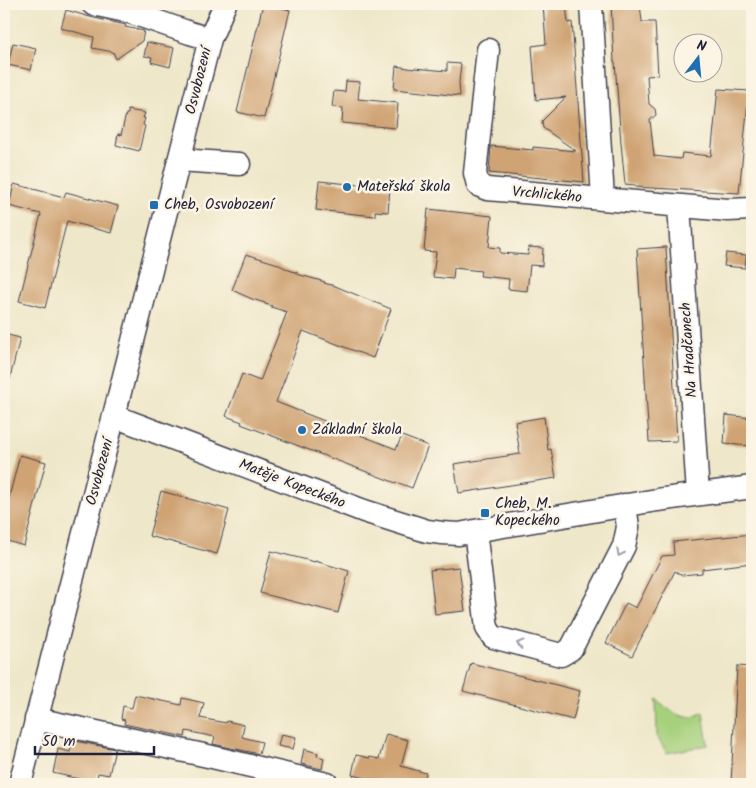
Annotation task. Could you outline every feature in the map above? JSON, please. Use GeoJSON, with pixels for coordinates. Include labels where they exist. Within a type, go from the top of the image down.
{"type":"FeatureCollection","features":[{"type":"Feature","properties":{"kind":"street"},"geometry":{"type":"LineString","coordinates":[[93,4],[130,12],[210,39]]}},
{"type":"Feature","properties":{"kind":"street","name":"Osvobození"},"geometry":{"type":"LineString","coordinates":[[20,784],[210,39],[225,4]]}},
{"type":"Feature","properties":{"kind":"street"},"geometry":{"type":"LineString","coordinates":[[591,4],[603,200]]}},
{"type":"Feature","properties":{"kind":"street","name":"Vrchlického"},"geometry":{"type":"LineString","coordinates":[[488,50],[475,173],[478,185],[487,189],[603,200],[728,210],[752,209]]}},
{"type":"Feature","properties":{"kind":"street"},"geometry":{"type":"LineString","coordinates":[[179,160],[239,164]]}},
{"type":"Feature","properties":{"kind":"street","name":"Na Hradčanech"},"geometry":{"type":"LineString","coordinates":[[679,206],[698,494]]}},
{"type":"Feature","properties":{"kind":"street","name":"Matěje Kopeckého"},"geometry":{"type":"LineString","coordinates":[[114,416],[364,512],[442,533],[459,534],[698,494],[752,487]]}},
{"type":"Feature","properties":{"kind":"street"},"geometry":{"type":"LineString","coordinates":[[474,531],[487,628],[493,637],[561,655],[571,649],[624,546],[628,527],[625,506]]}},
{"type":"Feature","properties":{"kind":"street"},"geometry":{"type":"LineString","coordinates":[[36,719],[327,784]]}},
{"type":"Feature","properties":{"kind":"green space"},"geometry":{"type":"Polygon","coordinates":[[[656,699],[682,716],[692,717],[703,712],[708,745],[667,753],[657,737],[656,699]]]}},
{"type":"Feature","properties":{"kind":"building"},"geometry":{"type":"Polygon","coordinates":[[[263,4],[290,10],[264,118],[237,112],[263,4]]]}},
{"type":"Feature","properties":{"kind":"building"},"geometry":{"type":"Polygon","coordinates":[[[543,4],[566,4],[568,23],[572,22],[584,182],[489,173],[491,146],[533,150],[533,147],[576,151],[543,128],[542,121],[566,97],[536,100],[532,46],[546,44],[543,4]]]}},
{"type":"Feature","properties":{"kind":"building"},"geometry":{"type":"Polygon","coordinates":[[[611,4],[640,4],[642,22],[655,22],[658,75],[647,76],[649,104],[655,109],[656,115],[650,120],[654,156],[681,159],[682,153],[711,156],[718,89],[749,91],[739,193],[635,187],[635,185],[625,184],[614,62],[611,4]]]}},
{"type":"Feature","properties":{"kind":"building"},"geometry":{"type":"Polygon","coordinates":[[[66,10],[144,31],[142,41],[116,59],[113,52],[92,48],[94,37],[61,28],[66,10]]]}},
{"type":"Feature","properties":{"kind":"building"},"geometry":{"type":"Polygon","coordinates":[[[147,42],[174,48],[170,67],[151,62],[152,57],[144,56],[147,42]]]}},
{"type":"Feature","properties":{"kind":"building"},"geometry":{"type":"Polygon","coordinates":[[[13,43],[36,48],[31,70],[8,65],[13,43]]]}},
{"type":"Feature","properties":{"kind":"building"},"geometry":{"type":"Polygon","coordinates":[[[447,63],[461,64],[460,96],[394,89],[396,66],[447,71],[447,63]]]}},
{"type":"Feature","properties":{"kind":"building"},"geometry":{"type":"Polygon","coordinates":[[[346,81],[360,82],[358,99],[398,103],[396,128],[342,123],[343,108],[332,107],[334,91],[345,92],[346,81]]]}},
{"type":"Feature","properties":{"kind":"building"},"geometry":{"type":"Polygon","coordinates":[[[128,110],[145,113],[143,125],[145,126],[139,151],[116,145],[118,134],[121,135],[128,110]]]}},
{"type":"Feature","properties":{"kind":"building"},"geometry":{"type":"Polygon","coordinates":[[[319,181],[390,188],[388,212],[375,211],[375,216],[316,210],[319,181]]]}},
{"type":"Feature","properties":{"kind":"building"},"geometry":{"type":"Polygon","coordinates":[[[14,184],[64,197],[66,192],[118,206],[111,233],[67,221],[45,308],[19,301],[41,214],[9,206],[14,184]]]}},
{"type":"Feature","properties":{"kind":"building"},"geometry":{"type":"Polygon","coordinates":[[[428,209],[492,216],[489,247],[500,248],[500,253],[528,255],[529,247],[543,248],[542,266],[530,265],[527,291],[508,289],[509,279],[480,276],[481,271],[454,268],[453,279],[433,277],[436,252],[424,251],[428,209]]]}},
{"type":"Feature","properties":{"kind":"building"},"geometry":{"type":"Polygon","coordinates":[[[666,247],[677,441],[649,442],[637,249],[666,247]]]}},
{"type":"Feature","properties":{"kind":"building"},"geometry":{"type":"Polygon","coordinates":[[[726,253],[746,255],[745,268],[724,266],[726,253]]]}},
{"type":"Feature","properties":{"kind":"building"},"geometry":{"type":"Polygon","coordinates":[[[246,254],[275,263],[297,274],[325,282],[391,309],[373,358],[303,331],[276,402],[396,449],[402,436],[428,446],[412,488],[241,424],[242,422],[226,416],[242,374],[260,381],[287,312],[232,290],[246,254]]]}},
{"type":"Feature","properties":{"kind":"building"},"geometry":{"type":"Polygon","coordinates":[[[4,334],[20,338],[8,386],[4,386],[4,334]]]}},
{"type":"Feature","properties":{"kind":"building"},"geometry":{"type":"Polygon","coordinates":[[[726,415],[752,418],[752,446],[724,444],[726,415]]]}},
{"type":"Feature","properties":{"kind":"building"},"geometry":{"type":"Polygon","coordinates":[[[544,417],[548,450],[551,449],[556,478],[459,493],[454,464],[520,454],[515,422],[544,417]]]}},
{"type":"Feature","properties":{"kind":"building"},"geometry":{"type":"Polygon","coordinates":[[[20,455],[46,462],[24,546],[4,540],[4,516],[20,455]]]}},
{"type":"Feature","properties":{"kind":"building"},"geometry":{"type":"Polygon","coordinates":[[[161,491],[229,510],[217,554],[149,536],[161,491]]]}},
{"type":"Feature","properties":{"kind":"building"},"geometry":{"type":"Polygon","coordinates":[[[752,534],[752,563],[702,569],[702,573],[682,575],[675,571],[632,656],[606,643],[626,603],[636,608],[662,556],[674,555],[673,542],[752,534]]]}},
{"type":"Feature","properties":{"kind":"building"},"geometry":{"type":"Polygon","coordinates":[[[271,551],[349,571],[338,613],[260,593],[271,551]]]}},
{"type":"Feature","properties":{"kind":"building"},"geometry":{"type":"Polygon","coordinates":[[[459,567],[465,611],[435,614],[430,570],[459,567]]]}},
{"type":"Feature","properties":{"kind":"building"},"geometry":{"type":"Polygon","coordinates":[[[471,663],[580,691],[573,720],[463,691],[471,663]]]}},
{"type":"Feature","properties":{"kind":"building"},"geometry":{"type":"Polygon","coordinates":[[[737,666],[752,667],[752,784],[731,784],[737,666]]]}},
{"type":"Feature","properties":{"kind":"building"},"geometry":{"type":"Polygon","coordinates":[[[135,695],[181,705],[182,698],[204,703],[200,718],[244,725],[242,737],[262,742],[259,754],[213,744],[215,737],[186,731],[185,737],[124,724],[125,720],[121,719],[123,706],[132,708],[135,695]]]}},
{"type":"Feature","properties":{"kind":"building"},"geometry":{"type":"Polygon","coordinates":[[[281,734],[296,737],[293,749],[278,746],[281,734]]]}},
{"type":"Feature","properties":{"kind":"building"},"geometry":{"type":"Polygon","coordinates":[[[386,734],[408,740],[401,766],[426,773],[424,784],[394,784],[352,775],[356,755],[379,759],[386,734]]]}},
{"type":"Feature","properties":{"kind":"building"},"geometry":{"type":"Polygon","coordinates":[[[75,741],[115,749],[109,775],[98,773],[96,783],[53,773],[58,749],[70,752],[72,743],[75,741]]]}},
{"type":"Feature","properties":{"kind":"building"},"geometry":{"type":"Polygon","coordinates":[[[304,749],[318,753],[317,756],[324,758],[322,769],[301,764],[304,749]]]}},
{"type":"Feature","properties":{"kind":"place","name":"Mateřská škola"},"geometry":{"type":"Point","coordinates":[347,187]}},
{"type":"Feature","properties":{"kind":"place","name":"Cheb, Osvobození"},"geometry":{"type":"Point","coordinates":[154,205]}},
{"type":"Feature","properties":{"kind":"place","name":"Základní škola"},"geometry":{"type":"Point","coordinates":[302,430]}},
{"type":"Feature","properties":{"kind":"place","name":"Cheb, M. Kopeckého"},"geometry":{"type":"Point","coordinates":[485,513]}}]}
